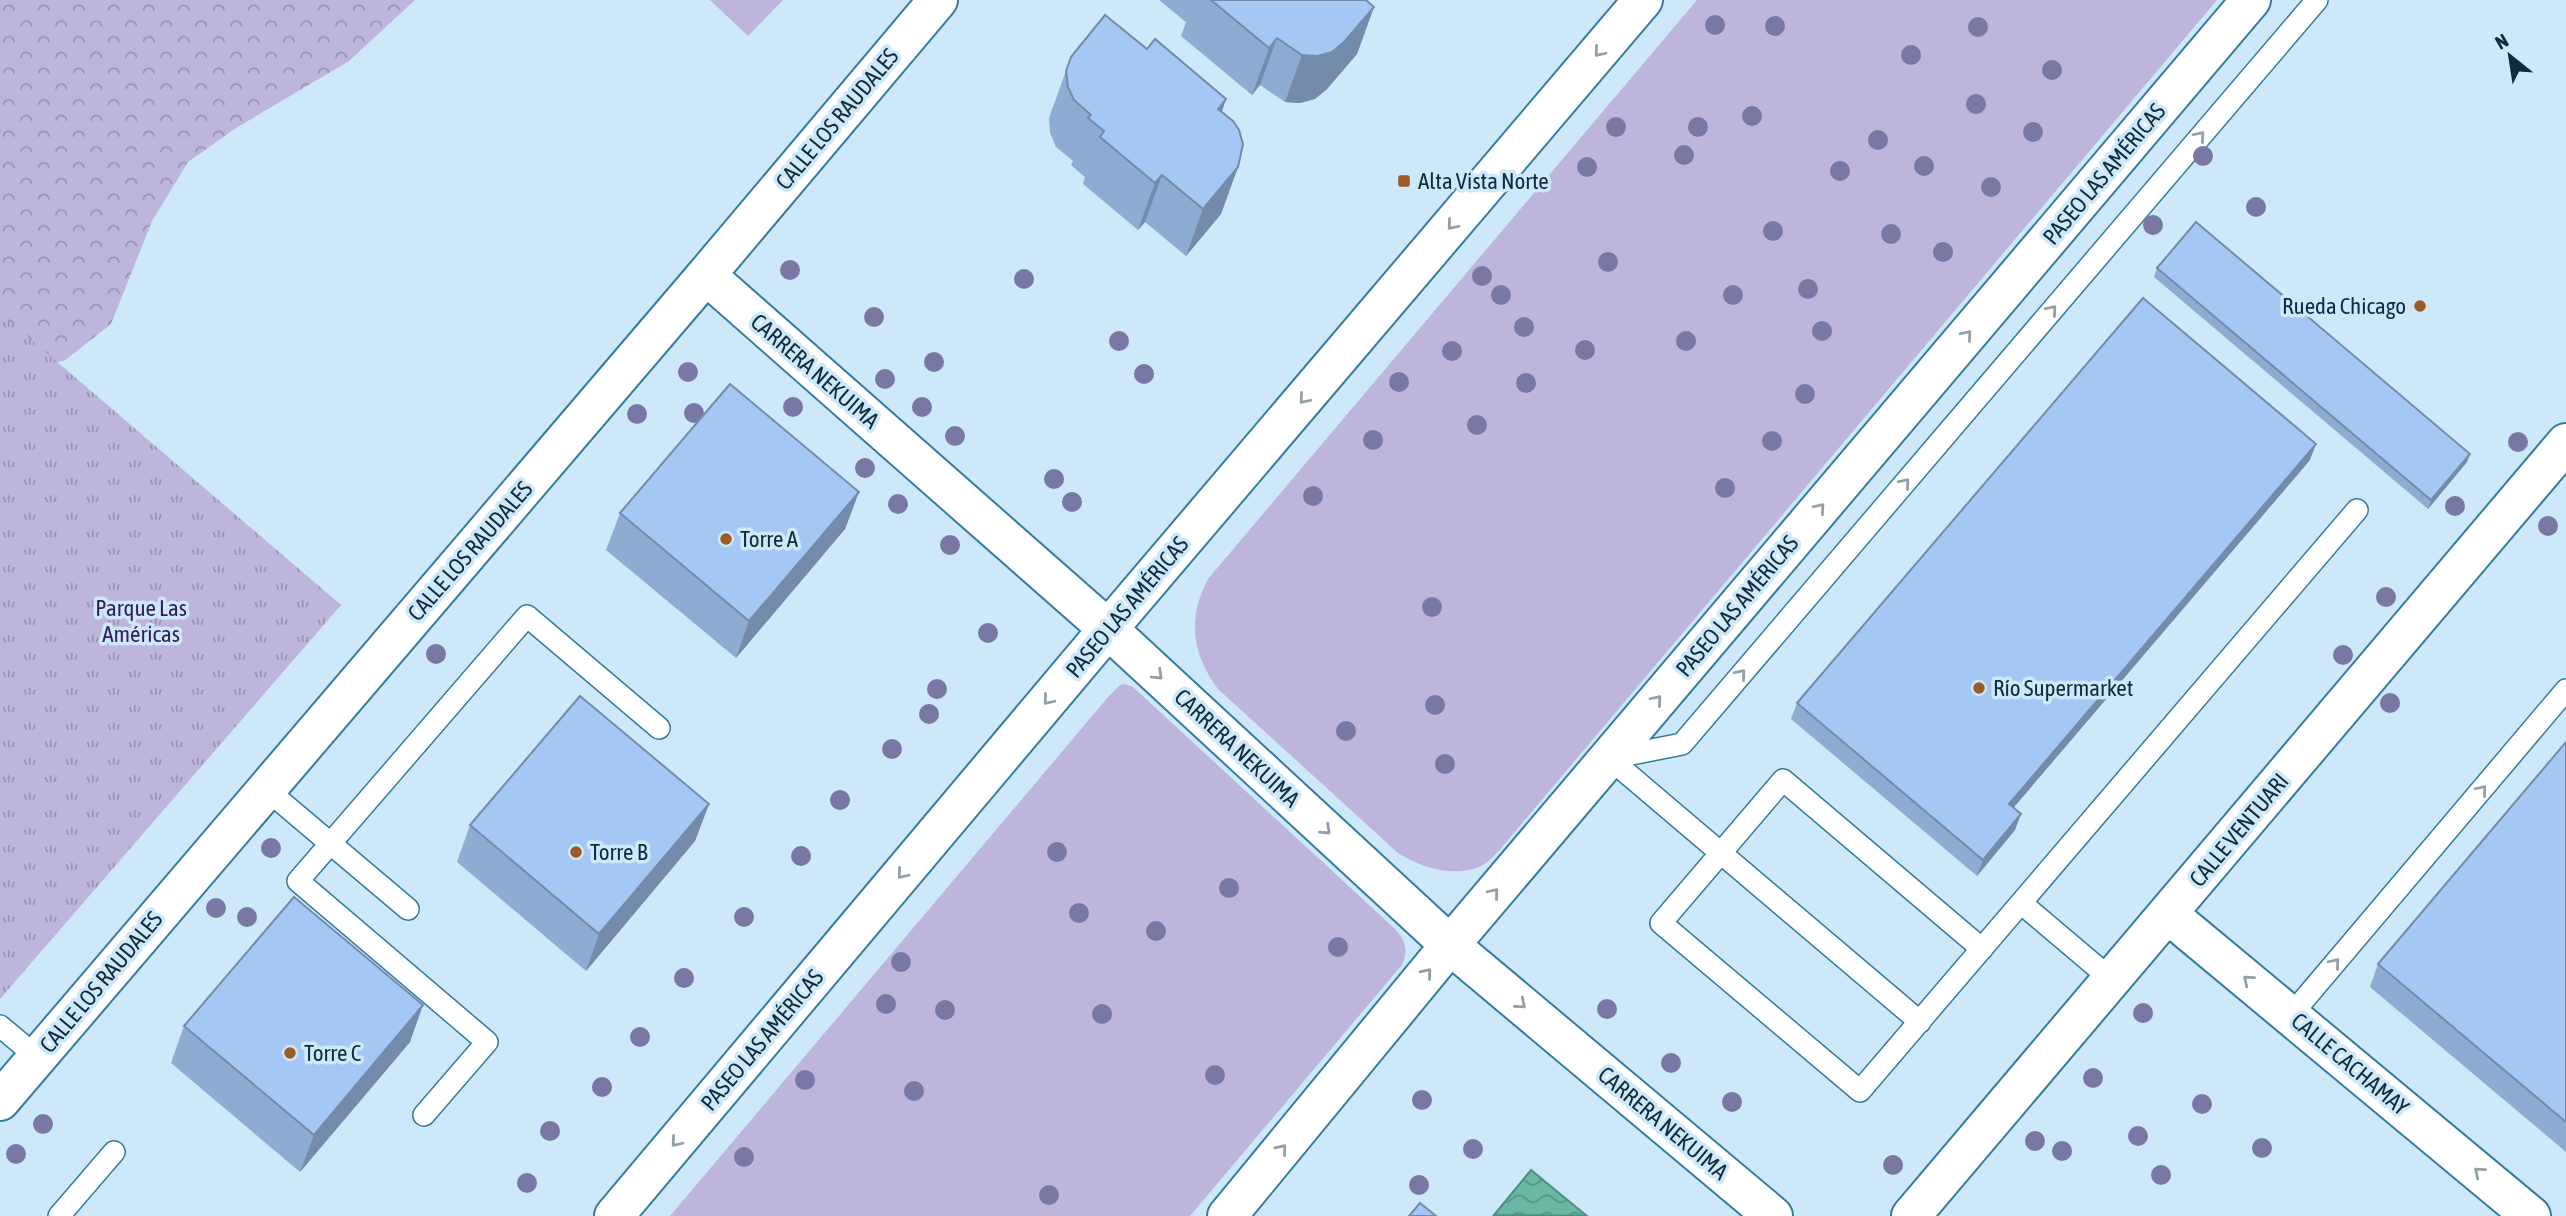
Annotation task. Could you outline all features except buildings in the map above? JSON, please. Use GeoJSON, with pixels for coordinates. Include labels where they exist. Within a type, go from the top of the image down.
{"type":"FeatureCollection","features":[{"type":"Feature","properties":{"kind":"street","name":"CALLE LOS RAUDALES"},"geometry":{"type":"LineString","coordinates":[[0,1101],[938,0]]}},
{"type":"Feature","properties":{"kind":"street","name":"PASEO LAS AMÉRICAS"},"geometry":{"type":"LineString","coordinates":[[614,1216],[1643,0]]}},
{"type":"Feature","properties":{"kind":"street","name":"PASEO LAS AMÉRICAS"},"geometry":{"type":"LineString","coordinates":[[1227,1216],[1450,945],[2251,0]]}},
{"type":"Feature","properties":{"kind":"street","name":"CARRERA NEKUIMA"},"geometry":{"type":"LineString","coordinates":[[706,275],[1108,629],[1450,945],[1773,1216]]}},
{"type":"Feature","properties":{"kind":"street","name":"CALLE VENTUARI"},"geometry":{"type":"LineString","coordinates":[[1911,1216],[2566,443]]}},
{"type":"Feature","properties":{"kind":"street","name":"CALLE CACHAMAY"},"geometry":{"type":"LineString","coordinates":[[2168,914],[2531,1216]]}},
{"type":"Feature","properties":{"kind":"lane"},"geometry":{"type":"LineString","coordinates":[[1609,758],[1682,744],[2317,0]]}},
{"type":"Feature","properties":{"kind":"lane"},"geometry":{"type":"LineString","coordinates":[[1982,949],[1783,780],[1661,923],[1860,1091],[1920,1022],[2357,510]]}},
{"type":"Feature","properties":{"kind":"lane"},"geometry":{"type":"LineString","coordinates":[[424,1115],[487,1042],[298,881],[527,616],[659,728]]}},
{"type":"Feature","properties":{"kind":"lane"},"geometry":{"type":"LineString","coordinates":[[2291,1015],[2566,690]]}},
{"type":"Feature","properties":{"kind":"lane"},"geometry":{"type":"LineString","coordinates":[[1609,758],[1920,1022]]}},
{"type":"Feature","properties":{"kind":"lane"},"geometry":{"type":"LineString","coordinates":[[267,789],[408,909]]}},
{"type":"Feature","properties":{"kind":"lane"},"geometry":{"type":"LineString","coordinates":[[2021,903],[2112,980]]}},
{"type":"Feature","properties":{"kind":"lane"},"geometry":{"type":"LineString","coordinates":[[0,1026],[37,1057]]}},
{"type":"Feature","properties":{"kind":"lane"},"geometry":{"type":"LineString","coordinates":[[59,1216],[114,1152]]}},
{"type":"Feature","properties":{"kind":"green space"},"geometry":{"type":"Polygon","coordinates":[[[0,0],[415,0],[349,61],[236,128],[188,162],[152,221],[111,324],[64,361],[23,367],[0,378],[0,0]]]}},
{"type":"Feature","properties":{"kind":"green space"},"geometry":{"type":"Polygon","coordinates":[[[710,0],[783,0],[748,36],[710,0]]]}},
{"type":"Feature","properties":{"kind":"green space"},"geometry":{"type":"Polygon","coordinates":[[[1697,0],[2217,0],[1490,860],[1471,870],[1449,871],[1428,867],[1398,853],[1218,689],[1203,663],[1195,636],[1201,594],[1208,579],[1697,0]]]}},
{"type":"Feature","properties":{"kind":"green space","name":"Parque Las Américas"},"geometry":{"type":"Polygon","coordinates":[[[0,313],[341,605],[0,999],[0,313]]]}},
{"type":"Feature","properties":{"kind":"green space"},"geometry":{"type":"Polygon","coordinates":[[[1120,685],[1133,687],[1395,929],[1405,947],[1401,966],[1190,1216],[670,1216],[1109,696],[1120,685]]]}},
{"type":"Feature","properties":{"kind":"water"},"geometry":{"type":"Polygon","coordinates":[[[1531,1170],[1587,1216],[1494,1215],[1531,1170]]]}},
{"type":"Feature","properties":{"kind":"place","name":"Alta Vista Norte"},"geometry":{"type":"Point","coordinates":[1404,181]}},
{"type":"Feature","properties":{"kind":"place","name":"Rueda Chicago"},"geometry":{"type":"Point","coordinates":[2420,306]}},
{"type":"Feature","properties":{"kind":"place","name":"Torre A"},"geometry":{"type":"Point","coordinates":[726,539]}},
{"type":"Feature","properties":{"kind":"place","name":"Río Supermarket"},"geometry":{"type":"Point","coordinates":[1979,688]}},
{"type":"Feature","properties":{"kind":"place","name":"Torre B"},"geometry":{"type":"Point","coordinates":[576,852]}},
{"type":"Feature","properties":{"kind":"place","name":"Torre C"},"geometry":{"type":"Point","coordinates":[290,1053]}}]}
